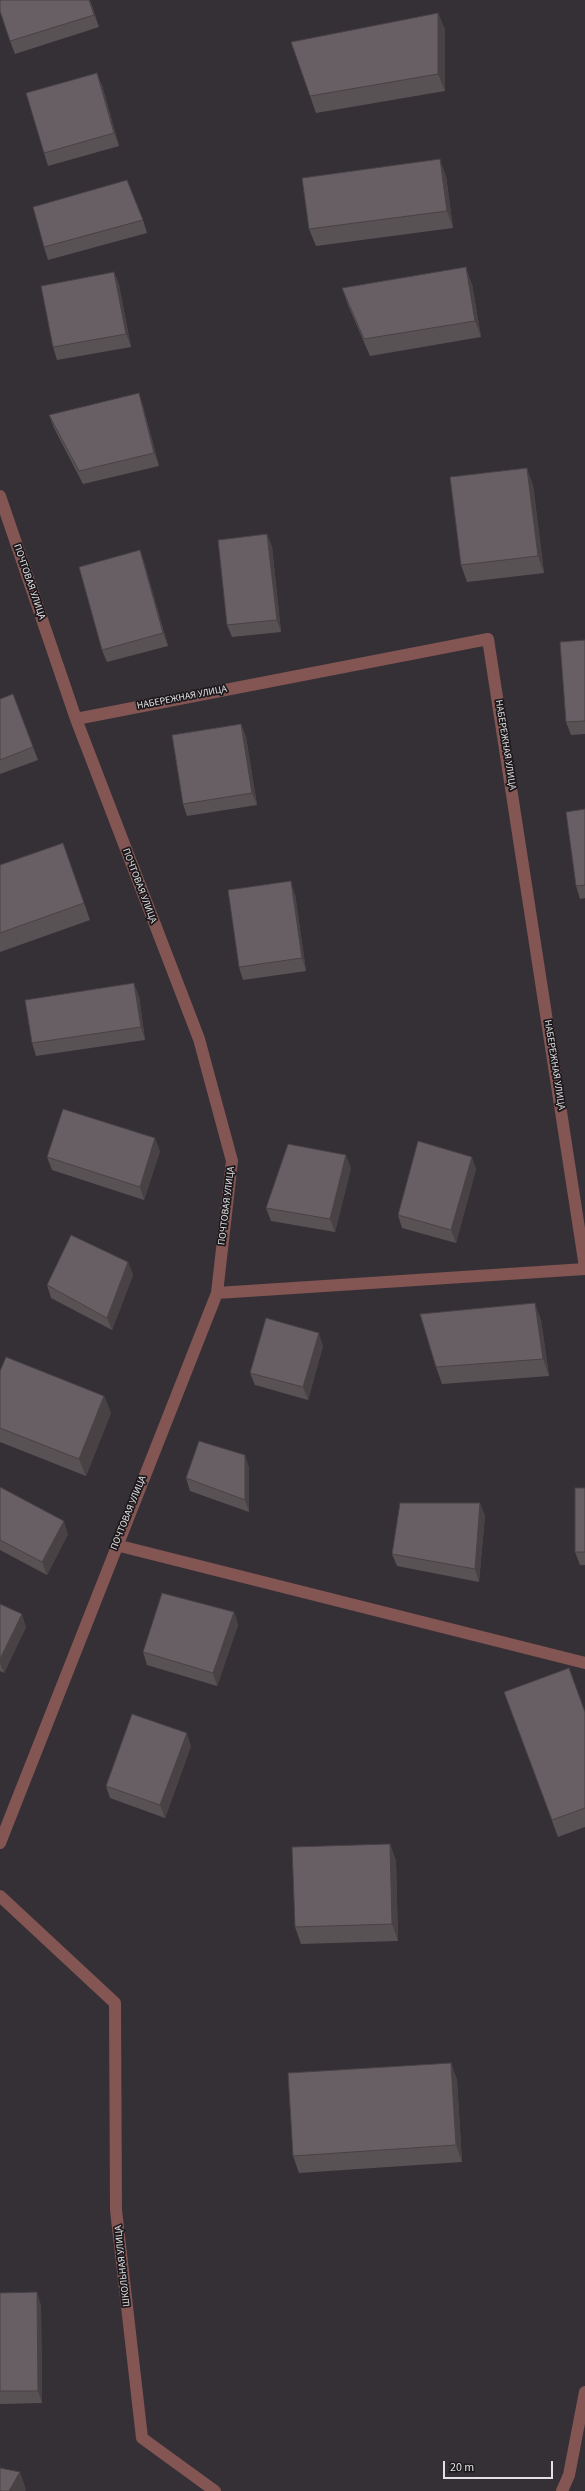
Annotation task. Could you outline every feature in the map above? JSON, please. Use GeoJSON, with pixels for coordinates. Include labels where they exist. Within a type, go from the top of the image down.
{"type":"FeatureCollection","features":[{"type":"Feature","properties":{"kind":"street","name":"ПОЧТОВАЯ УЛИЦА"},"geometry":{"type":"LineString","coordinates":[[0,496],[76,719],[199,1038],[232,1161],[217,1293],[116,1545],[0,1843]]}},
{"type":"Feature","properties":{"kind":"street","name":"НАБЕРЕЖНАЯ УЛИЦА"},"geometry":{"type":"LineString","coordinates":[[76,719],[488,638],[585,1268]]}},
{"type":"Feature","properties":{"kind":"street"},"geometry":{"type":"LineString","coordinates":[[217,1293],[585,1268]]}},
{"type":"Feature","properties":{"kind":"street"},"geometry":{"type":"LineString","coordinates":[[116,1545],[585,1663]]}},
{"type":"Feature","properties":{"kind":"street","name":"ШКОЛЬНАЯ УЛИЦА"},"geometry":{"type":"LineString","coordinates":[[0,1896],[115,2003],[116,2210],[142,2438],[215,2491]]}},
{"type":"Feature","properties":{"kind":"street"},"geometry":{"type":"LineString","coordinates":[[562,2491],[569,2475],[585,2392]]}},
{"type":"Feature","properties":{"kind":"building"},"geometry":{"type":"Polygon","coordinates":[[[0,0],[89,0],[94,15],[10,41],[0,11],[0,0]]]}},
{"type":"Feature","properties":{"kind":"building"},"geometry":{"type":"Polygon","coordinates":[[[438,13],[438,74],[310,96],[291,42],[438,13]]]}},
{"type":"Feature","properties":{"kind":"building"},"geometry":{"type":"Polygon","coordinates":[[[97,73],[114,133],[44,153],[26,93],[97,73]]]}},
{"type":"Feature","properties":{"kind":"building"},"geometry":{"type":"Polygon","coordinates":[[[440,159],[447,211],[309,229],[302,178],[440,159]]]}},
{"type":"Feature","properties":{"kind":"building"},"geometry":{"type":"Polygon","coordinates":[[[127,180],[143,220],[44,247],[33,207],[127,180]]]}},
{"type":"Feature","properties":{"kind":"building"},"geometry":{"type":"Polygon","coordinates":[[[466,267],[475,321],[364,339],[342,288],[466,267]]]}},
{"type":"Feature","properties":{"kind":"building"},"geometry":{"type":"Polygon","coordinates":[[[114,272],[126,334],[53,347],[41,286],[114,272]]]}},
{"type":"Feature","properties":{"kind":"building"},"geometry":{"type":"Polygon","coordinates":[[[139,393],[154,453],[79,471],[49,415],[139,393]]]}},
{"type":"Feature","properties":{"kind":"building"},"geometry":{"type":"Polygon","coordinates":[[[527,468],[538,556],[461,565],[450,477],[527,468]]]}},
{"type":"Feature","properties":{"kind":"building"},"geometry":{"type":"Polygon","coordinates":[[[267,534],[277,620],[227,625],[218,540],[267,534]]]}},
{"type":"Feature","properties":{"kind":"building"},"geometry":{"type":"Polygon","coordinates":[[[140,550],[163,633],[102,650],[79,567],[140,550]]]}},
{"type":"Feature","properties":{"kind":"building"},"geometry":{"type":"Polygon","coordinates":[[[585,640],[585,721],[566,722],[560,642],[585,640]]]}},
{"type":"Feature","properties":{"kind":"building"},"geometry":{"type":"Polygon","coordinates":[[[13,694],[33,747],[0,760],[0,699],[13,694]]]}},
{"type":"Feature","properties":{"kind":"building"},"geometry":{"type":"Polygon","coordinates":[[[241,724],[252,793],[183,804],[172,735],[241,724]]]}},
{"type":"Feature","properties":{"kind":"building"},"geometry":{"type":"Polygon","coordinates":[[[585,809],[585,885],[576,886],[566,812],[585,809]]]}},
{"type":"Feature","properties":{"kind":"building"},"geometry":{"type":"Polygon","coordinates":[[[63,843],[84,903],[0,933],[0,865],[63,843]]]}},
{"type":"Feature","properties":{"kind":"building"},"geometry":{"type":"Polygon","coordinates":[[[291,881],[302,958],[239,967],[228,890],[291,881]]]}},
{"type":"Feature","properties":{"kind":"building"},"geometry":{"type":"Polygon","coordinates":[[[134,983],[141,1027],[32,1043],[25,1000],[134,983]]]}},
{"type":"Feature","properties":{"kind":"building"},"geometry":{"type":"Polygon","coordinates":[[[63,1109],[155,1138],[140,1187],[47,1157],[63,1109]]]}},
{"type":"Feature","properties":{"kind":"building"},"geometry":{"type":"Polygon","coordinates":[[[418,1141],[472,1157],[451,1230],[398,1215],[418,1141]]]}},
{"type":"Feature","properties":{"kind":"building"},"geometry":{"type":"Polygon","coordinates":[[[288,1144],[346,1155],[330,1219],[266,1208],[288,1144]]]}},
{"type":"Feature","properties":{"kind":"building"},"geometry":{"type":"Polygon","coordinates":[[[71,1235],[128,1262],[107,1318],[47,1285],[71,1235]]]}},
{"type":"Feature","properties":{"kind":"building"},"geometry":{"type":"Polygon","coordinates":[[[535,1303],[543,1359],[436,1367],[420,1314],[535,1303]]]}},
{"type":"Feature","properties":{"kind":"building"},"geometry":{"type":"Polygon","coordinates":[[[266,1318],[319,1333],[303,1387],[250,1373],[266,1318]]]}},
{"type":"Feature","properties":{"kind":"building"},"geometry":{"type":"Polygon","coordinates":[[[6,1357],[104,1396],[79,1459],[0,1428],[0,1371],[6,1357]]]}},
{"type":"Feature","properties":{"kind":"building"},"geometry":{"type":"Polygon","coordinates":[[[199,1441],[245,1455],[245,1500],[186,1478],[199,1441]]]}},
{"type":"Feature","properties":{"kind":"building"},"geometry":{"type":"Polygon","coordinates":[[[0,1487],[64,1521],[42,1562],[0,1540],[0,1487]]]}},
{"type":"Feature","properties":{"kind":"building"},"geometry":{"type":"Polygon","coordinates":[[[575,1488],[585,1488],[585,1552],[575,1552],[575,1488]]]}},
{"type":"Feature","properties":{"kind":"building"},"geometry":{"type":"Polygon","coordinates":[[[400,1503],[480,1503],[475,1569],[392,1554],[400,1503]]]}},
{"type":"Feature","properties":{"kind":"building"},"geometry":{"type":"Polygon","coordinates":[[[162,1593],[234,1612],[213,1673],[143,1652],[162,1593]]]}},
{"type":"Feature","properties":{"kind":"building"},"geometry":{"type":"Polygon","coordinates":[[[0,1604],[22,1614],[0,1659],[0,1604]]]}},
{"type":"Feature","properties":{"kind":"building"},"geometry":{"type":"Polygon","coordinates":[[[569,1668],[585,1712],[585,1808],[552,1820],[504,1692],[569,1668]]]}},
{"type":"Feature","properties":{"kind":"building"},"geometry":{"type":"Polygon","coordinates":[[[132,1714],[187,1733],[160,1805],[106,1786],[132,1714]]]}},
{"type":"Feature","properties":{"kind":"building"},"geometry":{"type":"Polygon","coordinates":[[[390,1844],[392,1924],[295,1927],[292,1847],[390,1844]]]}},
{"type":"Feature","properties":{"kind":"building"},"geometry":{"type":"Polygon","coordinates":[[[451,2063],[456,2145],[293,2156],[288,2073],[451,2063]]]}},
{"type":"Feature","properties":{"kind":"building"},"geometry":{"type":"Polygon","coordinates":[[[37,2292],[38,2391],[0,2391],[0,2293],[37,2292]]]}},
{"type":"Feature","properties":{"kind":"building"},"geometry":{"type":"Polygon","coordinates":[[[0,2468],[20,2472],[9,2491],[0,2491],[0,2468]]]}}]}
